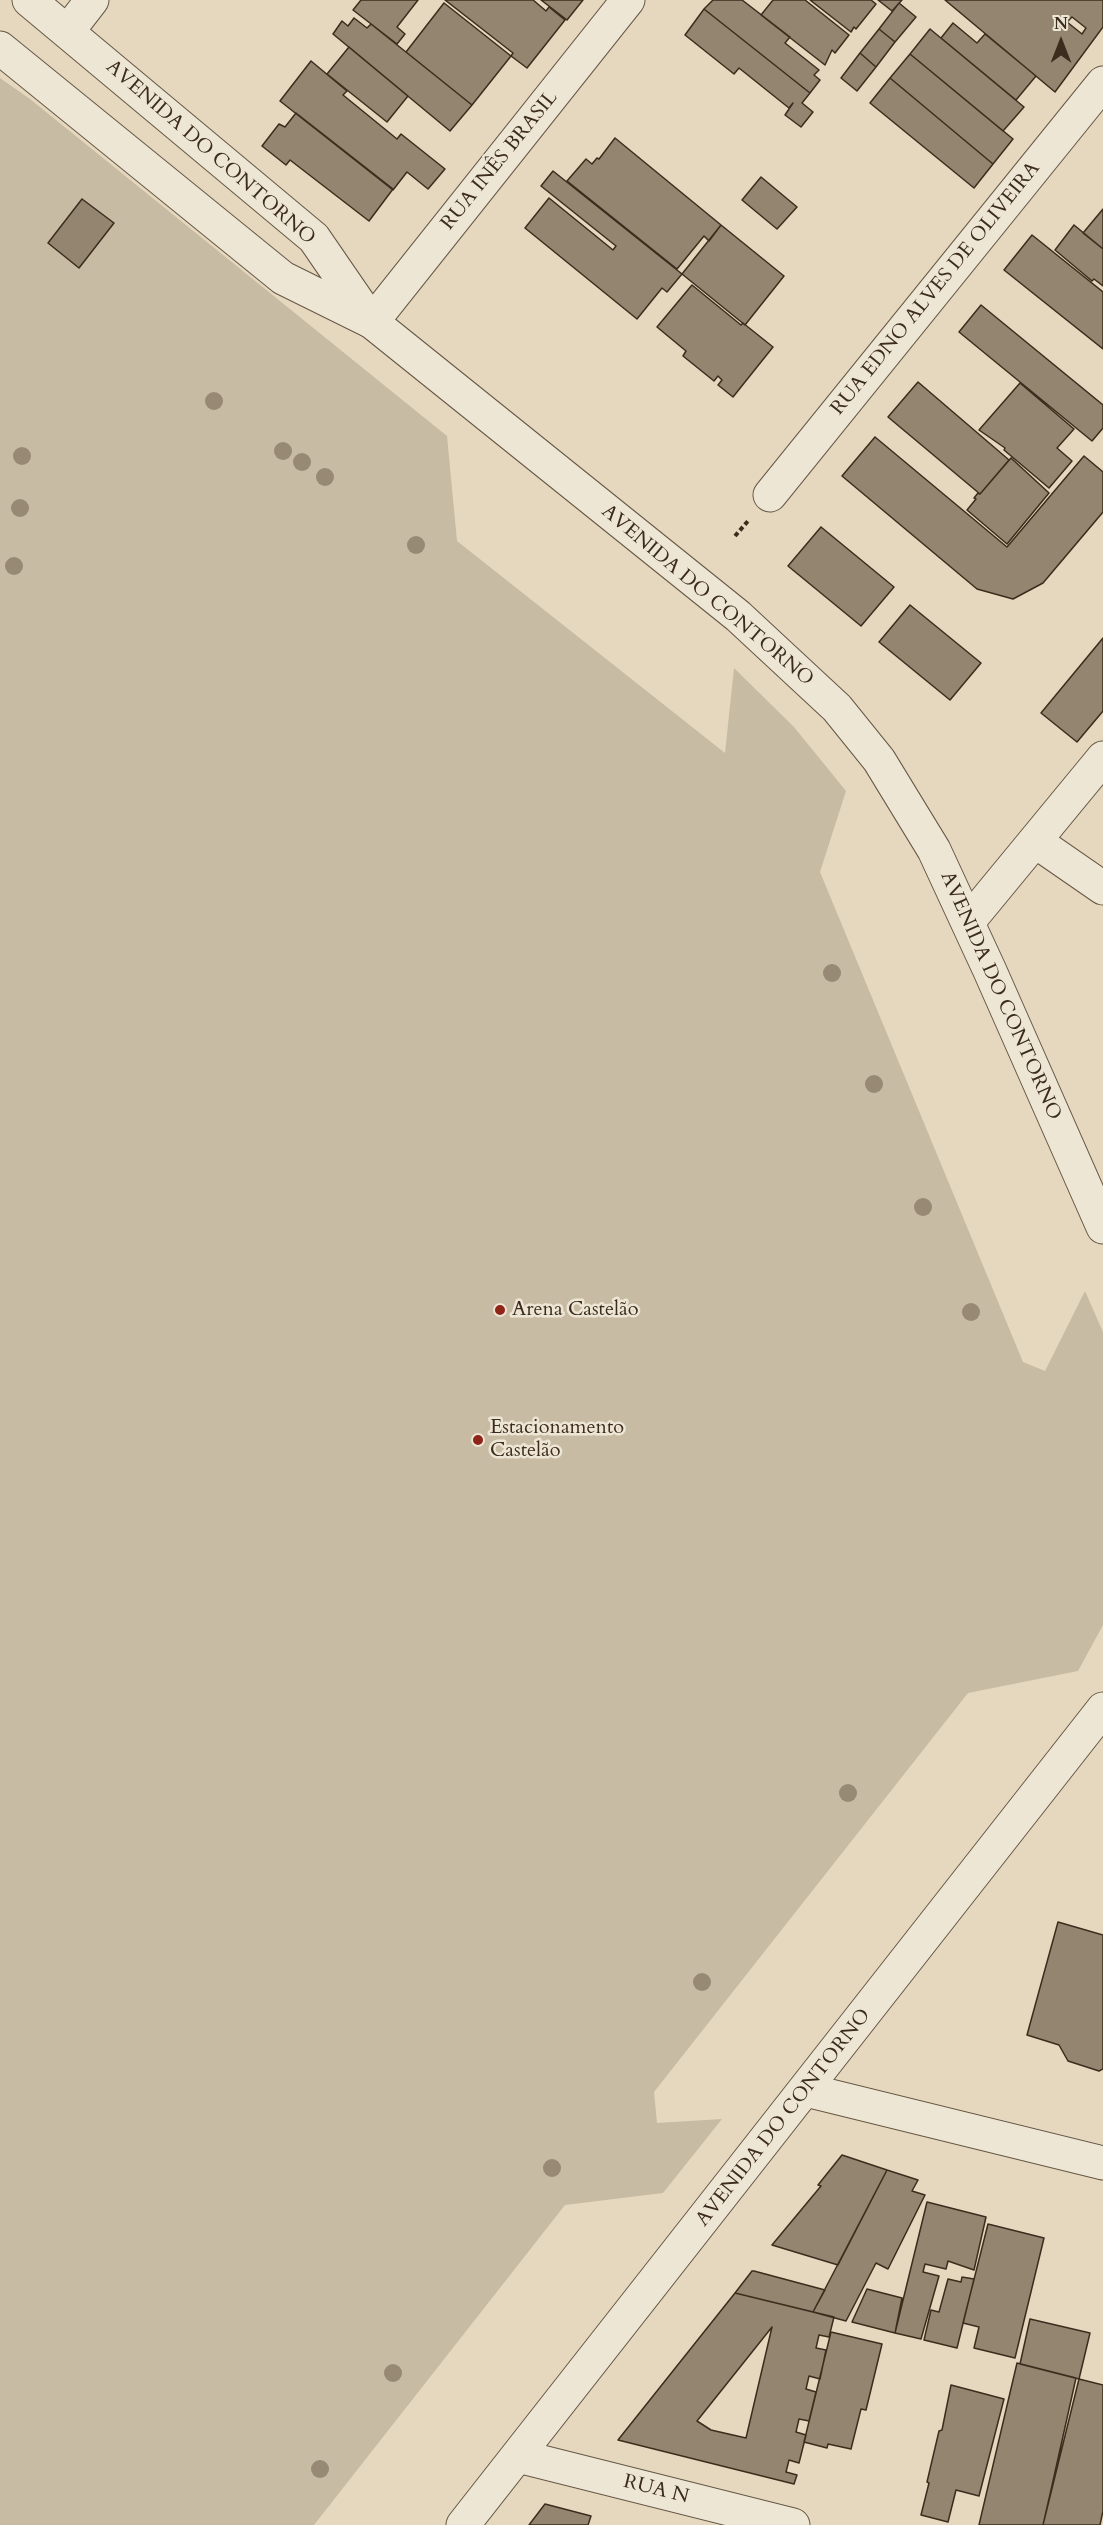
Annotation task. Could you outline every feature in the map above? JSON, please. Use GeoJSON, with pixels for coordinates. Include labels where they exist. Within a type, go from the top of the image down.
{"type":"FeatureCollection","features":[{"type":"Feature","properties":{"kind":"street","name":"AVENIDA DO CONTORNO"},"geometry":{"type":"LineString","coordinates":[[30,0],[314,238],[372,322]]}},
{"type":"Feature","properties":{"kind":"street"},"geometry":{"type":"LineString","coordinates":[[68,31],[92,0]]}},
{"type":"Feature","properties":{"kind":"street","name":"RUA INÊS BRASIL"},"geometry":{"type":"LineString","coordinates":[[372,322],[628,0]]}},
{"type":"Feature","properties":{"kind":"street","name":"AVENIDA DO CONTORNO"},"geometry":{"type":"LineString","coordinates":[[0,48],[283,278],[372,322],[738,616],[837,708],[879,760],[934,850],[1103,1227]]}},
{"type":"Feature","properties":{"kind":"street","name":"RUA EDNO ALVES DE OLIVEIRA"},"geometry":{"type":"LineString","coordinates":[[770,495],[1103,83]]}},
{"type":"Feature","properties":{"kind":"street"},"geometry":{"type":"LineString","coordinates":[[968,922],[1103,758]]}},
{"type":"Feature","properties":{"kind":"street"},"geometry":{"type":"LineString","coordinates":[[1035,841],[1103,888]]}},
{"type":"Feature","properties":{"kind":"street","name":"AVENIDA DO CONTORNO"},"geometry":{"type":"LineString","coordinates":[[463,2525],[1103,1709]]}},
{"type":"Feature","properties":{"kind":"street"},"geometry":{"type":"LineString","coordinates":[[806,2090],[1103,2163]]}},
{"type":"Feature","properties":{"kind":"street","name":"RUA N"},"geometry":{"type":"LineString","coordinates":[[518,2456],[793,2525]]}},
{"type":"Feature","properties":{"kind":"shaded area","name":"Arena Castelão"},"geometry":{"type":"Polygon","coordinates":[[[0,78],[30,99],[447,436],[457,541],[725,753],[734,668],[794,727],[846,791],[820,872],[1023,1362],[1045,1371],[1085,1291],[1103,1332],[1103,1625],[1078,1671],[968,1693],[654,2092],[657,2123],[722,2119],[663,2193],[565,2205],[314,2525],[0,2525],[0,78]]]}},
{"type":"Feature","properties":{"kind":"building"},"geometry":{"type":"Polygon","coordinates":[[[361,0],[418,0],[397,27],[405,34],[397,44],[353,10],[361,0]]]}},
{"type":"Feature","properties":{"kind":"building"},"geometry":{"type":"Polygon","coordinates":[[[445,0],[533,0],[546,11],[549,7],[565,20],[527,68],[511,56],[513,53],[445,0]]]}},
{"type":"Feature","properties":{"kind":"building"},"geometry":{"type":"Polygon","coordinates":[[[541,0],[583,0],[567,20],[541,0]]]}},
{"type":"Feature","properties":{"kind":"building"},"geometry":{"type":"Polygon","coordinates":[[[713,0],[742,0],[790,37],[785,43],[819,70],[814,75],[820,80],[810,93],[704,9],[713,0]]]}},
{"type":"Feature","properties":{"kind":"building"},"geometry":{"type":"Polygon","coordinates":[[[773,0],[805,0],[849,35],[835,53],[832,50],[825,65],[761,15],[773,0]]]}},
{"type":"Feature","properties":{"kind":"building"},"geometry":{"type":"Polygon","coordinates":[[[810,0],[871,0],[876,4],[851,32],[810,0]]]}},
{"type":"Feature","properties":{"kind":"building"},"geometry":{"type":"Polygon","coordinates":[[[878,0],[902,0],[892,11],[878,0]]]}},
{"type":"Feature","properties":{"kind":"building"},"geometry":{"type":"Polygon","coordinates":[[[945,0],[1103,0],[1103,27],[1055,92],[945,0]],[[1072,17],[1067,22],[1082,34],[1086,28],[1072,17]]]}},
{"type":"Feature","properties":{"kind":"building"},"geometry":{"type":"Polygon","coordinates":[[[444,3],[511,56],[472,105],[406,52],[444,3]]]}},
{"type":"Feature","properties":{"kind":"building"},"geometry":{"type":"Polygon","coordinates":[[[899,3],[916,17],[895,42],[879,29],[899,3]]]}},
{"type":"Feature","properties":{"kind":"building"},"geometry":{"type":"Polygon","coordinates":[[[704,9],[810,93],[802,103],[813,112],[801,127],[785,115],[793,103],[789,108],[739,68],[734,74],[685,35],[704,9]]]}},
{"type":"Feature","properties":{"kind":"building"},"geometry":{"type":"Polygon","coordinates":[[[354,18],[367,28],[371,24],[472,105],[450,131],[333,34],[342,21],[348,26],[354,18]]]}},
{"type":"Feature","properties":{"kind":"building"},"geometry":{"type":"Polygon","coordinates":[[[953,23],[977,43],[985,34],[1036,76],[1016,100],[941,38],[953,23]]]}},
{"type":"Feature","properties":{"kind":"building"},"geometry":{"type":"Polygon","coordinates":[[[879,29],[895,42],[876,67],[860,53],[879,29]]]}},
{"type":"Feature","properties":{"kind":"building"},"geometry":{"type":"Polygon","coordinates":[[[930,29],[1024,107],[1003,131],[910,54],[930,29]]]}},
{"type":"Feature","properties":{"kind":"building"},"geometry":{"type":"Polygon","coordinates":[[[349,47],[408,96],[387,122],[327,74],[349,47]]]}},
{"type":"Feature","properties":{"kind":"building"},"geometry":{"type":"Polygon","coordinates":[[[860,53],[876,67],[857,91],[841,78],[860,53]]]}},
{"type":"Feature","properties":{"kind":"building"},"geometry":{"type":"Polygon","coordinates":[[[910,54],[1013,139],[993,164],[890,78],[910,54]]]}},
{"type":"Feature","properties":{"kind":"building"},"geometry":{"type":"Polygon","coordinates":[[[311,61],[347,91],[343,95],[397,139],[401,134],[445,169],[428,189],[407,172],[393,190],[280,101],[311,61]]]}},
{"type":"Feature","properties":{"kind":"building"},"geometry":{"type":"Polygon","coordinates":[[[890,78],[993,164],[974,188],[870,103],[890,78]]]}},
{"type":"Feature","properties":{"kind":"building"},"geometry":{"type":"Polygon","coordinates":[[[296,113],[393,189],[369,221],[290,160],[286,165],[262,146],[279,124],[285,127],[296,113]]]}},
{"type":"Feature","properties":{"kind":"building"},"geometry":{"type":"Polygon","coordinates":[[[615,138],[721,225],[709,241],[704,236],[677,269],[567,181],[586,159],[592,164],[597,158],[599,159],[615,138]]]}},
{"type":"Feature","properties":{"kind":"building"},"geometry":{"type":"Polygon","coordinates":[[[553,171],[682,274],[667,292],[662,288],[637,319],[525,228],[549,198],[613,250],[616,246],[541,186],[553,171]]]}},
{"type":"Feature","properties":{"kind":"building"},"geometry":{"type":"Polygon","coordinates":[[[761,177],[797,207],[777,229],[742,200],[761,177]]]}},
{"type":"Feature","properties":{"kind":"building"},"geometry":{"type":"Polygon","coordinates":[[[82,199],[114,223],[79,268],[48,243],[82,199]]]}},
{"type":"Feature","properties":{"kind":"building"},"geometry":{"type":"Polygon","coordinates":[[[1103,209],[1103,249],[1083,233],[1103,209]]]}},
{"type":"Feature","properties":{"kind":"building"},"geometry":{"type":"Polygon","coordinates":[[[721,225],[784,276],[745,325],[682,274],[721,225]]]}},
{"type":"Feature","properties":{"kind":"building"},"geometry":{"type":"Polygon","coordinates":[[[1074,225],[1103,249],[1103,286],[1094,279],[1092,281],[1055,250],[1074,225]]]}},
{"type":"Feature","properties":{"kind":"building"},"geometry":{"type":"Polygon","coordinates":[[[1032,235],[1103,292],[1103,349],[1004,270],[1032,235]]]}},
{"type":"Feature","properties":{"kind":"building"},"geometry":{"type":"Polygon","coordinates":[[[692,285],[741,325],[743,323],[773,347],[733,397],[718,385],[722,380],[718,376],[714,381],[683,356],[686,351],[657,327],[692,285]]]}},
{"type":"Feature","properties":{"kind":"building"},"geometry":{"type":"Polygon","coordinates":[[[981,305],[1103,405],[1103,428],[1092,441],[959,332],[981,305]]]}},
{"type":"Feature","properties":{"kind":"building"},"geometry":{"type":"Polygon","coordinates":[[[918,382],[1009,460],[980,494],[888,417],[918,382]]]}},
{"type":"Feature","properties":{"kind":"building"},"geometry":{"type":"Polygon","coordinates":[[[1020,383],[1074,429],[1057,448],[1072,461],[1049,488],[1004,450],[1005,448],[979,430],[1020,383]]]}},
{"type":"Feature","properties":{"kind":"building"},"geometry":{"type":"Polygon","coordinates":[[[875,437],[1007,547],[1084,456],[1103,472],[1103,512],[1043,583],[1013,599],[977,589],[842,476],[875,437]]]}},
{"type":"Feature","properties":{"kind":"building"},"geometry":{"type":"Polygon","coordinates":[[[1011,458],[1049,493],[1007,544],[967,510],[978,493],[980,494],[1011,458]]]}},
{"type":"Feature","properties":{"kind":"building"},"geometry":{"type":"Polygon","coordinates":[[[821,527],[894,587],[861,626],[788,566],[821,527]]]}},
{"type":"Feature","properties":{"kind":"building"},"geometry":{"type":"Polygon","coordinates":[[[910,605],[981,663],[950,700],[879,642],[910,605]]]}},
{"type":"Feature","properties":{"kind":"building"},"geometry":{"type":"Polygon","coordinates":[[[1103,638],[1103,711],[1077,742],[1041,713],[1103,638]]]}},
{"type":"Feature","properties":{"kind":"building"},"geometry":{"type":"Polygon","coordinates":[[[1058,1922],[1103,1935],[1103,2069],[1099,2071],[1068,2061],[1059,2045],[1027,2035],[1058,1922]]]}},
{"type":"Feature","properties":{"kind":"building"},"geometry":{"type":"Polygon","coordinates":[[[842,2155],[887,2170],[838,2265],[772,2245],[821,2186],[818,2185],[842,2155]]]}},
{"type":"Feature","properties":{"kind":"building"},"geometry":{"type":"Polygon","coordinates":[[[887,2170],[918,2180],[912,2191],[925,2195],[888,2269],[876,2263],[846,2321],[813,2312],[887,2170]]]}},
{"type":"Feature","properties":{"kind":"building"},"geometry":{"type":"Polygon","coordinates":[[[927,2202],[986,2217],[974,2270],[948,2261],[946,2269],[925,2264],[923,2272],[939,2276],[921,2339],[895,2333],[927,2202]]]}},
{"type":"Feature","properties":{"kind":"building"},"geometry":{"type":"Polygon","coordinates":[[[988,2224],[1044,2238],[1015,2358],[974,2348],[979,2327],[963,2323],[988,2224]]]}},
{"type":"Feature","properties":{"kind":"building"},"geometry":{"type":"Polygon","coordinates":[[[752,2271],[825,2290],[813,2312],[735,2293],[752,2271]]]}},
{"type":"Feature","properties":{"kind":"building"},"geometry":{"type":"Polygon","coordinates":[[[962,2277],[974,2279],[957,2348],[924,2340],[931,2310],[939,2312],[948,2279],[961,2282],[962,2277]]]}},
{"type":"Feature","properties":{"kind":"building"},"geometry":{"type":"Polygon","coordinates":[[[867,2289],[902,2298],[895,2333],[852,2322],[867,2289]]]}},
{"type":"Feature","properties":{"kind":"building"},"geometry":{"type":"Polygon","coordinates":[[[735,2293],[834,2317],[829,2337],[819,2335],[816,2348],[826,2350],[820,2379],[809,2376],[806,2389],[816,2392],[809,2421],[799,2419],[796,2432],[806,2435],[799,2463],[789,2460],[786,2472],[797,2475],[794,2484],[618,2440],[735,2293]],[[772,2327],[697,2421],[711,2430],[746,2438],[772,2327]]]}},
{"type":"Feature","properties":{"kind":"building"},"geometry":{"type":"Polygon","coordinates":[[[1030,2319],[1090,2333],[1079,2379],[1020,2364],[1030,2319]]]}},
{"type":"Feature","properties":{"kind":"building"},"geometry":{"type":"Polygon","coordinates":[[[831,2332],[882,2344],[866,2410],[861,2409],[851,2449],[828,2444],[827,2448],[804,2442],[831,2332]]]}},
{"type":"Feature","properties":{"kind":"building"},"geometry":{"type":"Polygon","coordinates":[[[1017,2363],[1076,2378],[1043,2525],[979,2525],[1017,2363]]]}},
{"type":"Feature","properties":{"kind":"building"},"geometry":{"type":"Polygon","coordinates":[[[1079,2379],[1103,2385],[1103,2511],[1100,2525],[1043,2525],[1079,2379]]]}},
{"type":"Feature","properties":{"kind":"building"},"geometry":{"type":"Polygon","coordinates":[[[951,2385],[1004,2399],[979,2496],[956,2490],[948,2522],[921,2515],[951,2385]]]}},
{"type":"Feature","properties":{"kind":"building"},"geometry":{"type":"Polygon","coordinates":[[[545,2504],[591,2516],[588,2525],[529,2525],[545,2504]]]}},
{"type":"Feature","properties":{"kind":"place","name":"Arena Castelão"},"geometry":{"type":"Point","coordinates":[500,1310]}},
{"type":"Feature","properties":{"kind":"place","name":"Estacionamento Castelão"},"geometry":{"type":"Point","coordinates":[478,1440]}}]}
